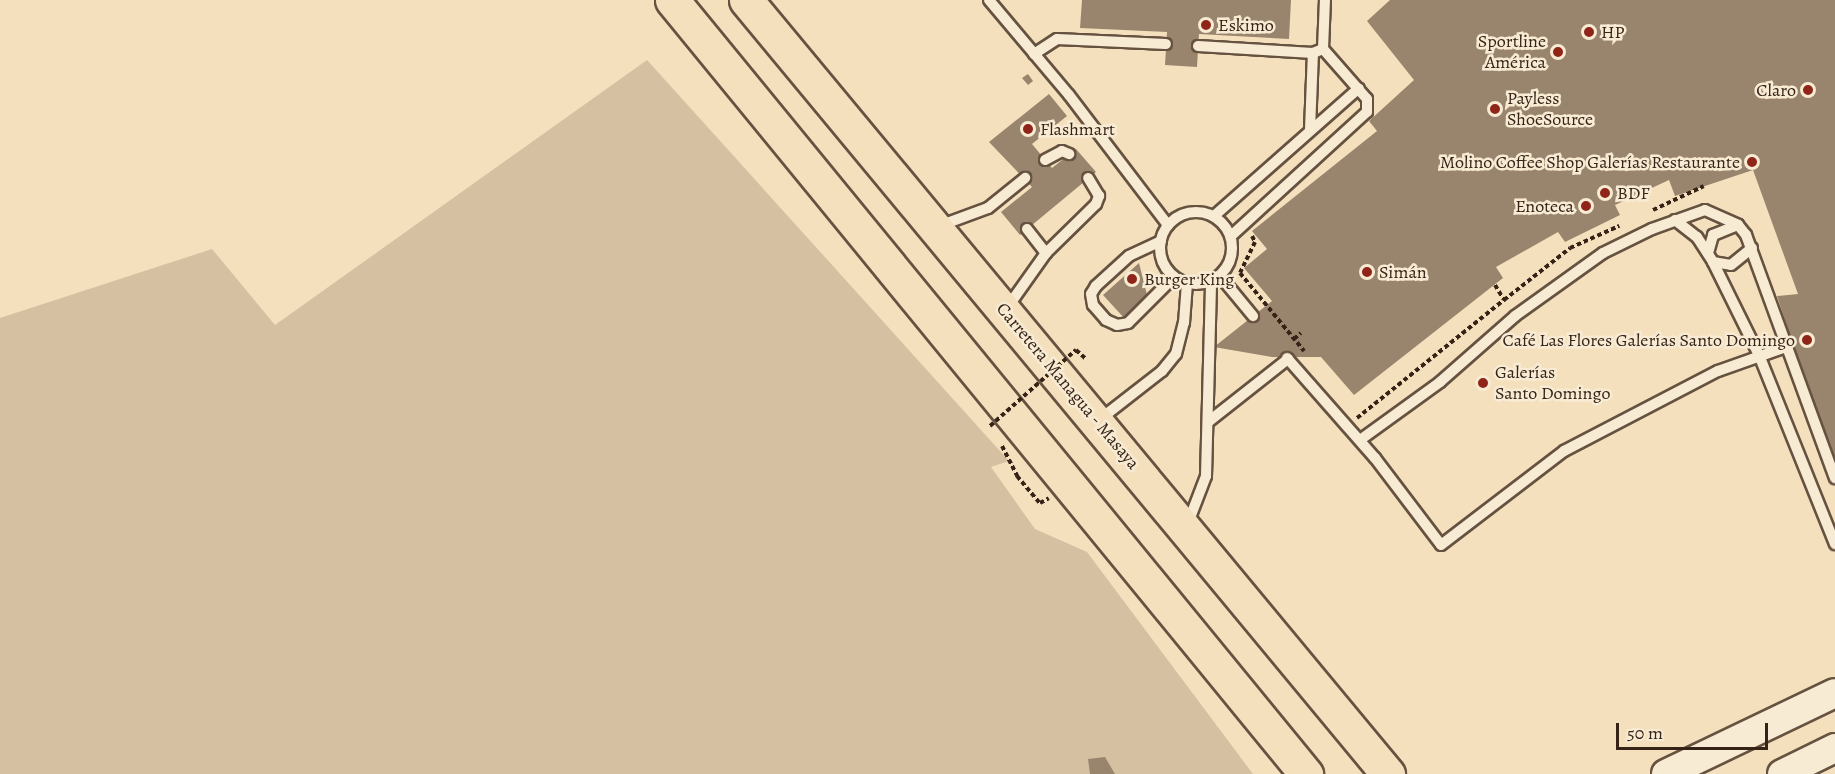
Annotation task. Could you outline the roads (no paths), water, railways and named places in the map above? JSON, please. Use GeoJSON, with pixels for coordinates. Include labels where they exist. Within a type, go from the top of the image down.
{"type":"FeatureCollection","features":[{"type":"Feature","properties":{"kind":"highway"},"geometry":{"type":"LineString","coordinates":[[672,0],[1306,774]]}},
{"type":"Feature","properties":{"kind":"highway","name":"Carretera Managua - Masaya"},"geometry":{"type":"LineString","coordinates":[[746,0],[1187,526],[1388,774]]}},
{"type":"Feature","properties":{"kind":"main road"},"geometry":{"type":"LineString","coordinates":[[1666,774],[1835,693]]}},
{"type":"Feature","properties":{"kind":"main road"},"geometry":{"type":"LineString","coordinates":[[1782,774],[1835,748]]}},
{"type":"Feature","properties":{"kind":"lane"},"geometry":{"type":"LineString","coordinates":[[989,0],[1168,225]]}},
{"type":"Feature","properties":{"kind":"lane"},"geometry":{"type":"LineString","coordinates":[[1310,130],[1325,0]]}},
{"type":"Feature","properties":{"kind":"lane"},"geometry":{"type":"LineString","coordinates":[[1034,54],[1057,39],[1166,44]]}},
{"type":"Feature","properties":{"kind":"lane"},"geometry":{"type":"LineString","coordinates":[[1198,46],[1318,51],[1359,88],[1367,99],[1367,112],[1360,123],[1231,236]]}},
{"type":"Feature","properties":{"kind":"lane"},"geometry":{"type":"LineString","coordinates":[[1214,216],[1359,88]]}},
{"type":"Feature","properties":{"kind":"lane"},"geometry":{"type":"LineString","coordinates":[[1045,160],[1062,152],[1069,154]]}},
{"type":"Feature","properties":{"kind":"lane"},"geometry":{"type":"LineString","coordinates":[[936,227],[976,214],[1025,178]]}},
{"type":"Feature","properties":{"kind":"lane"},"geometry":{"type":"LineString","coordinates":[[1005,310],[1046,253],[1096,204],[1099,196],[1088,178]]}},
{"type":"Feature","properties":{"kind":"lane"},"geometry":{"type":"LineString","coordinates":[[1003,196],[1010,206]]}},
{"type":"Feature","properties":{"kind":"lane"},"geometry":{"type":"LineString","coordinates":[[1360,440],[1440,382],[1557,285],[1603,253],[1675,220],[1705,210],[1738,225],[1752,248],[1835,478]]}},
{"type":"Feature","properties":{"kind":"lane"},"geometry":{"type":"LineString","coordinates":[[1187,526],[1206,476],[1215,279],[1232,258],[1231,236],[1214,216],[1189,212],[1168,225],[1161,241],[1162,261],[1174,277],[1187,283],[1215,279]]}},
{"type":"Feature","properties":{"kind":"lane"},"geometry":{"type":"LineString","coordinates":[[1675,220],[1696,237],[1711,257],[1759,356],[1830,520],[1835,544]]}},
{"type":"Feature","properties":{"kind":"lane"},"geometry":{"type":"LineString","coordinates":[[1711,257],[1713,235],[1738,225]]}},
{"type":"Feature","properties":{"kind":"lane"},"geometry":{"type":"LineString","coordinates":[[1027,229],[1046,253]]}},
{"type":"Feature","properties":{"kind":"lane"},"geometry":{"type":"LineString","coordinates":[[1161,241],[1129,256],[1091,294],[1093,305],[1117,325],[1128,323],[1143,311],[1174,277]]}},
{"type":"Feature","properties":{"kind":"lane"},"geometry":{"type":"LineString","coordinates":[[1711,257],[1731,265],[1752,248]]}},
{"type":"Feature","properties":{"kind":"lane"},"geometry":{"type":"LineString","coordinates":[[1215,279],[1253,316]]}},
{"type":"Feature","properties":{"kind":"lane"},"geometry":{"type":"LineString","coordinates":[[1098,421],[1162,371],[1176,354],[1184,323],[1187,283]]}},
{"type":"Feature","properties":{"kind":"lane"},"geometry":{"type":"LineString","coordinates":[[1208,422],[1288,358],[1360,440],[1441,545],[1564,451],[1718,371],[1786,347]]}},
{"type":"Feature","properties":{"kind":"place","name":"Eskimo"},"geometry":{"type":"Point","coordinates":[1206,25]}},
{"type":"Feature","properties":{"kind":"place","name":"HP"},"geometry":{"type":"Point","coordinates":[1589,32]}},
{"type":"Feature","properties":{"kind":"place","name":"Sportline América"},"geometry":{"type":"Point","coordinates":[1558,52]}},
{"type":"Feature","properties":{"kind":"place","name":"Claro"},"geometry":{"type":"Point","coordinates":[1808,90]}},
{"type":"Feature","properties":{"kind":"place","name":"Payless ShoeSource"},"geometry":{"type":"Point","coordinates":[1495,109]}},
{"type":"Feature","properties":{"kind":"place","name":"Flashmart"},"geometry":{"type":"Point","coordinates":[1028,129]}},
{"type":"Feature","properties":{"kind":"place","name":"Molino Coffee Shop Galerías Restaurante"},"geometry":{"type":"Point","coordinates":[1752,162]}},
{"type":"Feature","properties":{"kind":"place","name":"BDF"},"geometry":{"type":"Point","coordinates":[1605,193]}},
{"type":"Feature","properties":{"kind":"place","name":"Enoteca"},"geometry":{"type":"Point","coordinates":[1586,206]}},
{"type":"Feature","properties":{"kind":"place","name":"Simán"},"geometry":{"type":"Point","coordinates":[1367,272]}},
{"type":"Feature","properties":{"kind":"place","name":"Burger King"},"geometry":{"type":"Point","coordinates":[1132,279]}},
{"type":"Feature","properties":{"kind":"place","name":"Café Las Flores Galerías Santo Domingo"},"geometry":{"type":"Point","coordinates":[1807,340]}},
{"type":"Feature","properties":{"kind":"place","name":"Galerías Santo Domingo"},"geometry":{"type":"Point","coordinates":[1483,383]}}]}
